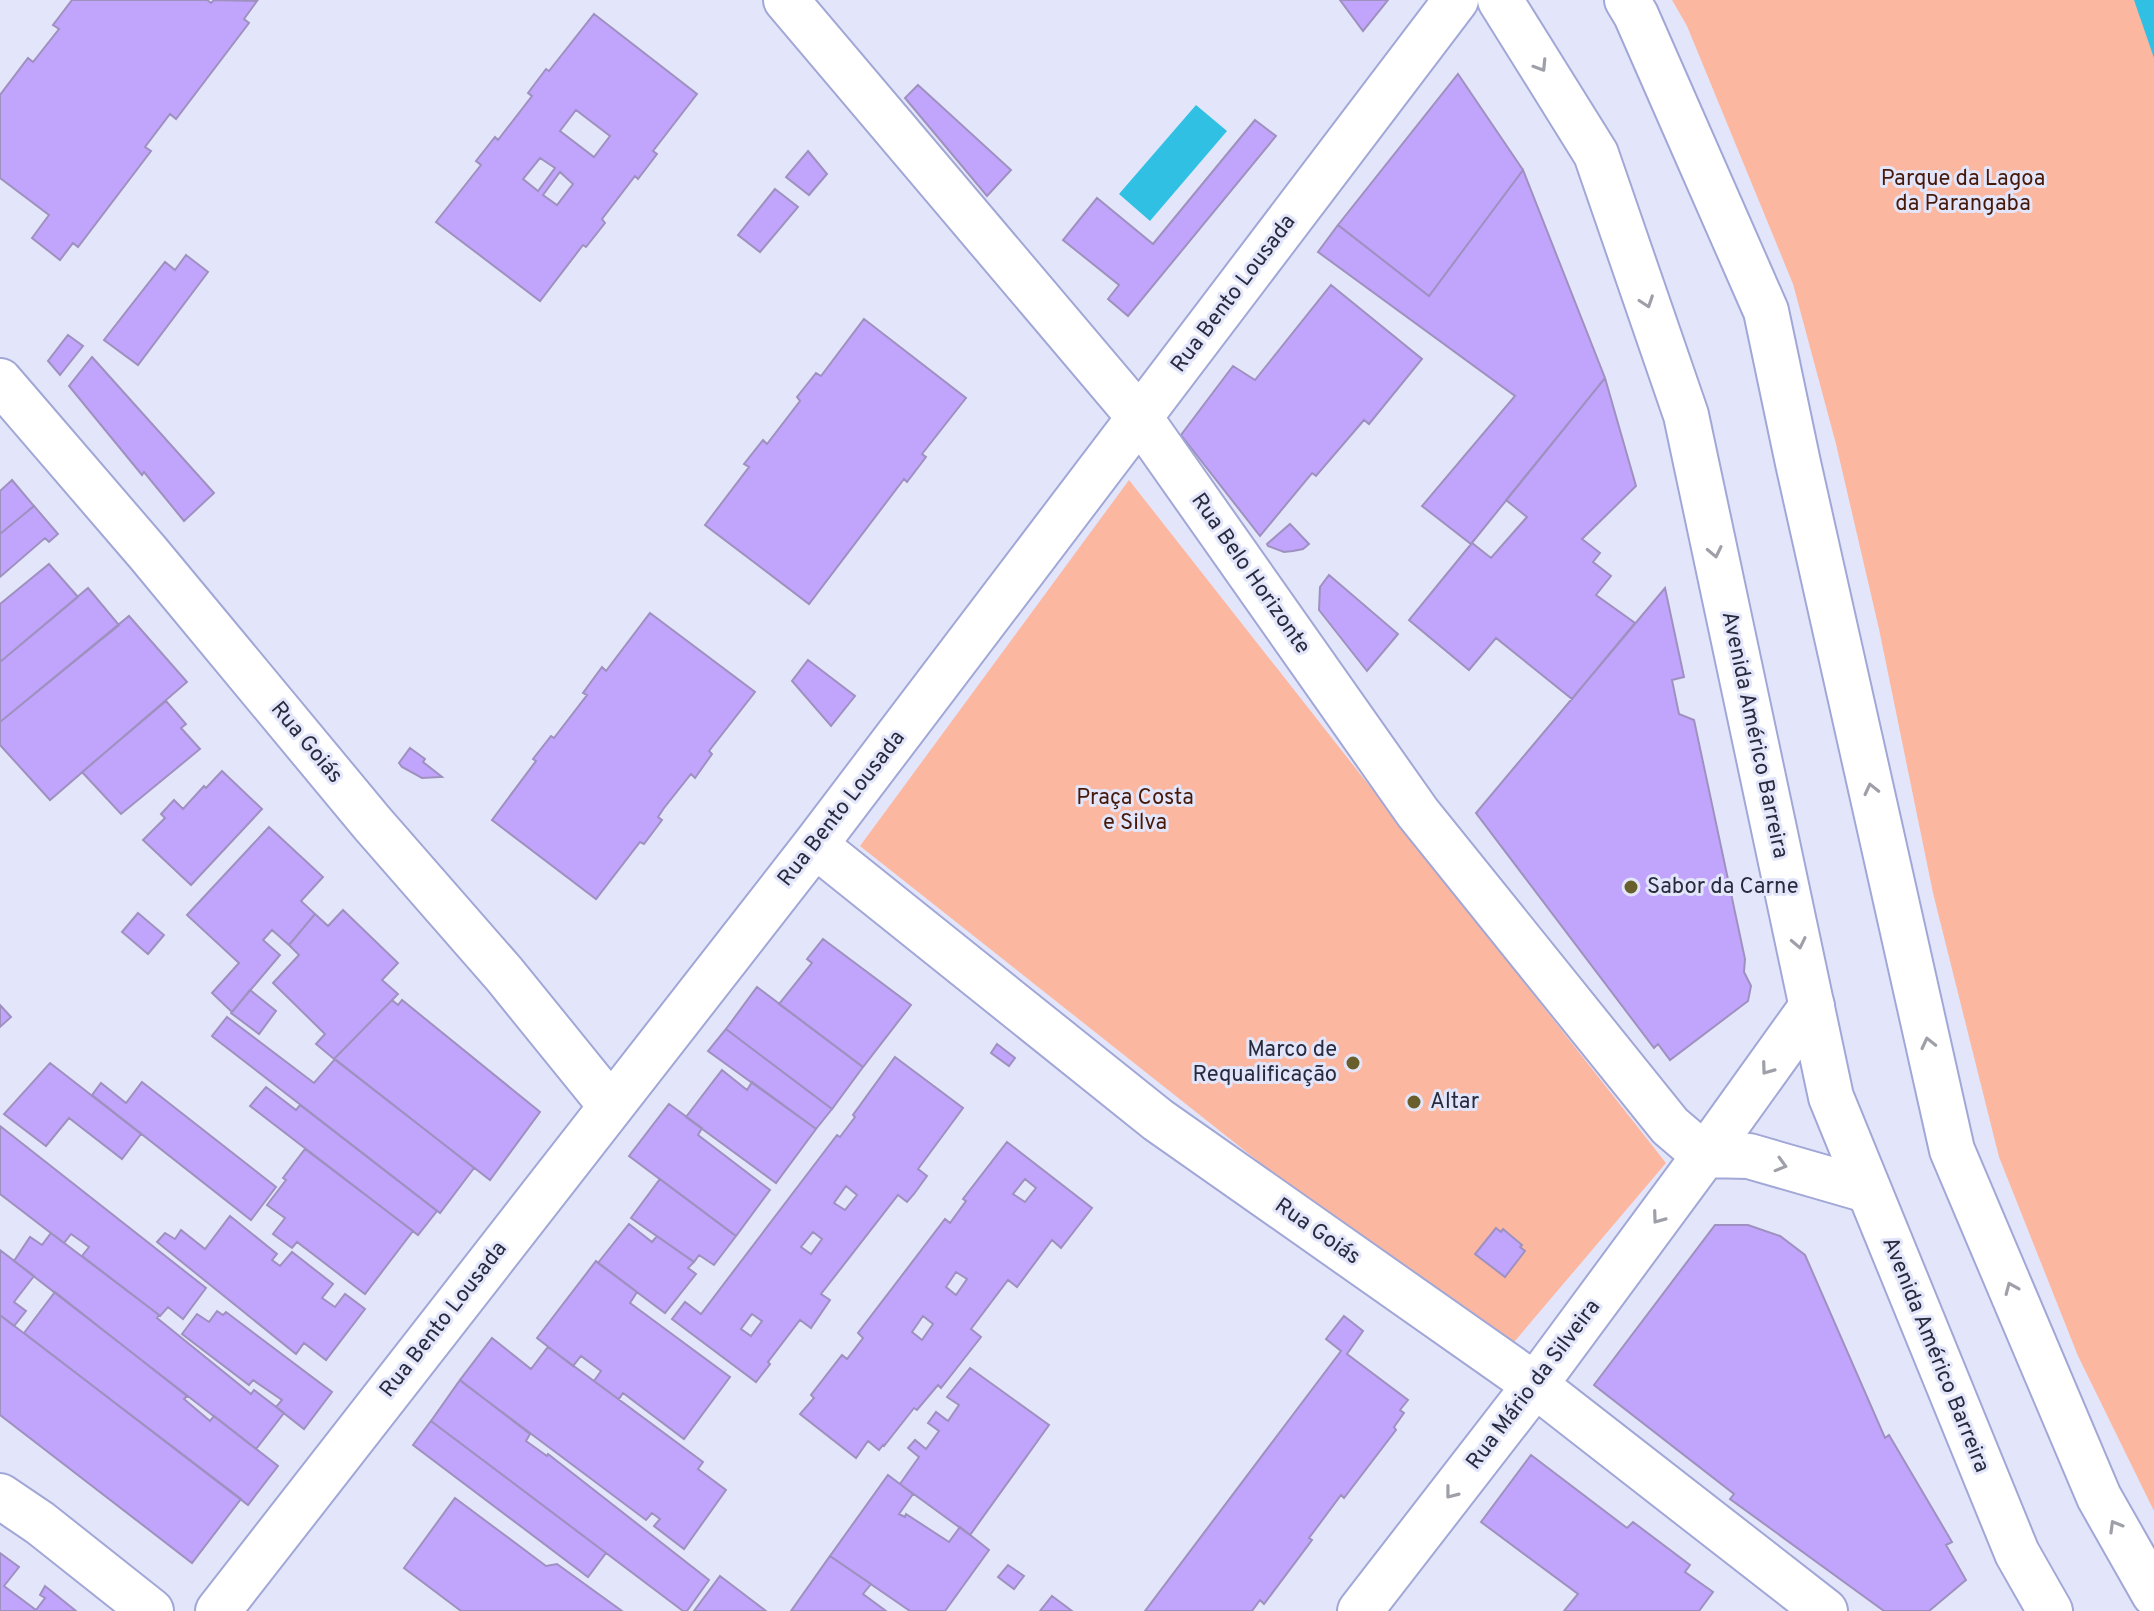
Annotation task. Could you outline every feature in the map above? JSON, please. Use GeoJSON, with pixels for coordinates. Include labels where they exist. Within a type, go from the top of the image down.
{"type":"FeatureCollection","features":[{"type":"Feature","properties":{"kind":"street","name":"Rua Belo Horizonte"},"geometry":{"type":"LineString","coordinates":[[786,0],[1140,418],[1418,813],[1670,1126],[1704,1155]]}},
{"type":"Feature","properties":{"kind":"street","name":"Rua Bento Lousada"},"geometry":{"type":"LineString","coordinates":[[218,1611],[815,845],[1456,0]]}},
{"type":"Feature","properties":{"kind":"street","name":"Avenida Américo Barreira"},"geometry":{"type":"LineString","coordinates":[[1500,0],[1596,154],[1686,415],[1831,1097],[2017,1553],[2050,1611]]}},
{"type":"Feature","properties":{"kind":"street"},"geometry":{"type":"LineString","coordinates":[[1627,0],[1766,311],[1952,1150],[2099,1497],[2154,1594]]}},
{"type":"Feature","properties":{"kind":"street","name":"Rua Goiás"},"geometry":{"type":"LineString","coordinates":[[0,381],[148,553],[372,823],[504,974],[611,1106]]}},
{"type":"Feature","properties":{"kind":"street","name":"Rua Goiás"},"geometry":{"type":"LineString","coordinates":[[815,845],[1158,1120],[1535,1385],[1825,1611]]}},
{"type":"Feature","properties":{"kind":"street","name":"Rua Mário da Silveira"},"geometry":{"type":"LineString","coordinates":[[1360,1611],[1535,1385],[1812,1006]]}},
{"type":"Feature","properties":{"kind":"street"},"geometry":{"type":"LineString","coordinates":[[1704,1155],[1749,1156],[1867,1190]]}},
{"type":"Feature","properties":{"kind":"street"},"geometry":{"type":"LineString","coordinates":[[0,1496],[40,1523],[151,1611]]}},
{"type":"Feature","properties":{"kind":"green space","name":"Parque da Lagoa da Parangaba"},"geometry":{"type":"Polygon","coordinates":[[[1672,0],[2154,0],[2154,1511],[2078,1356],[1999,1157],[1933,893],[1879,629],[1836,444],[1793,284],[1687,26],[1672,0]]]}},
{"type":"Feature","properties":{"kind":"green space","name":"Praça Costa e Silva"},"geometry":{"type":"Polygon","coordinates":[[[1129,480],[1666,1163],[1503,1355],[860,846],[1129,480]]]}},
{"type":"Feature","properties":{"kind":"water"},"geometry":{"type":"Polygon","coordinates":[[[2134,0],[2154,0],[2154,58],[2134,0]]]}},
{"type":"Feature","properties":{"kind":"water"},"geometry":{"type":"Polygon","coordinates":[[[1196,105],[1227,131],[1150,221],[1119,194],[1196,105]]]}},
{"type":"Feature","properties":{"kind":"building"},"geometry":{"type":"Polygon","coordinates":[[[72,0],[257,1],[244,19],[249,23],[176,119],[170,114],[145,147],[151,151],[78,247],[73,243],[60,260],[32,238],[49,215],[0,178],[0,95],[28,58],[33,62],[59,29],[53,25],[72,0]]]}},
{"type":"Feature","properties":{"kind":"building"},"geometry":{"type":"Polygon","coordinates":[[[1340,0],[1388,0],[1363,31],[1340,0]]]}},
{"type":"Feature","properties":{"kind":"building"},"geometry":{"type":"Polygon","coordinates":[[[594,14],[697,94],[653,151],[657,154],[638,179],[635,176],[602,219],[605,223],[586,247],[583,245],[540,301],[436,222],[481,165],[476,161],[495,137],[498,140],[532,96],[528,93],[546,69],[549,71],[594,14]],[[576,110],[560,131],[594,157],[610,136],[576,110]],[[540,158],[523,179],[538,191],[555,168],[540,158]],[[560,172],[543,195],[557,205],[573,184],[560,172]]]}},
{"type":"Feature","properties":{"kind":"building"},"geometry":{"type":"Polygon","coordinates":[[[1458,74],[1523,170],[1429,296],[1338,225],[1458,74]]]}},
{"type":"Feature","properties":{"kind":"building"},"geometry":{"type":"Polygon","coordinates":[[[918,85],[1011,170],[987,196],[905,98],[918,85]]]}},
{"type":"Feature","properties":{"kind":"building"},"geometry":{"type":"Polygon","coordinates":[[[1255,120],[1276,136],[1128,316],[1108,299],[1119,285],[1063,240],[1097,198],[1153,244],[1255,120]]]}},
{"type":"Feature","properties":{"kind":"building"},"geometry":{"type":"Polygon","coordinates":[[[808,151],[827,174],[809,195],[786,177],[808,151]]]}},
{"type":"Feature","properties":{"kind":"building"},"geometry":{"type":"Polygon","coordinates":[[[1523,170],[1605,378],[1471,544],[1422,506],[1515,396],[1318,252],[1338,225],[1429,296],[1523,170]]]}},
{"type":"Feature","properties":{"kind":"building"},"geometry":{"type":"Polygon","coordinates":[[[775,189],[798,207],[760,252],[738,235],[775,189]]]}},
{"type":"Feature","properties":{"kind":"building"},"geometry":{"type":"Polygon","coordinates":[[[186,255],[208,272],[138,365],[104,340],[165,262],[175,270],[186,255]]]}},
{"type":"Feature","properties":{"kind":"building"},"geometry":{"type":"Polygon","coordinates":[[[1331,285],[1422,359],[1369,424],[1364,420],[1316,476],[1312,473],[1260,536],[1181,435],[1233,366],[1255,380],[1331,285]]]}},
{"type":"Feature","properties":{"kind":"building"},"geometry":{"type":"Polygon","coordinates":[[[864,319],[966,398],[922,454],[926,457],[907,482],[904,479],[809,604],[705,525],[749,467],[744,464],[763,440],[767,444],[800,401],[797,397],[816,373],[821,376],[864,319]]]}},
{"type":"Feature","properties":{"kind":"building"},"geometry":{"type":"Polygon","coordinates":[[[68,335],[83,346],[60,375],[48,361],[68,335]]]}},
{"type":"Feature","properties":{"kind":"building"},"geometry":{"type":"Polygon","coordinates":[[[92,357],[214,493],[184,521],[69,386],[92,357]]]}},
{"type":"Feature","properties":{"kind":"building"},"geometry":{"type":"Polygon","coordinates":[[[1605,378],[1636,486],[1582,539],[1600,553],[1593,562],[1611,576],[1596,595],[1635,623],[1572,699],[1496,638],[1469,670],[1409,620],[1472,543],[1491,558],[1527,517],[1506,500],[1605,378]]]}},
{"type":"Feature","properties":{"kind":"building"},"geometry":{"type":"Polygon","coordinates":[[[12,480],[34,506],[0,534],[0,491],[12,480]]]}},
{"type":"Feature","properties":{"kind":"building"},"geometry":{"type":"Polygon","coordinates":[[[34,506],[58,534],[49,542],[45,538],[0,577],[0,534],[34,506]]]}},
{"type":"Feature","properties":{"kind":"building"},"geometry":{"type":"Polygon","coordinates":[[[1290,524],[1309,544],[1303,549],[1284,552],[1268,546],[1267,544],[1290,524]]]}},
{"type":"Feature","properties":{"kind":"building"},"geometry":{"type":"Polygon","coordinates":[[[49,564],[78,597],[0,662],[0,604],[49,564]]]}},
{"type":"Feature","properties":{"kind":"building"},"geometry":{"type":"Polygon","coordinates":[[[1329,575],[1398,634],[1367,671],[1319,610],[1320,587],[1329,575]]]}},
{"type":"Feature","properties":{"kind":"building"},"geometry":{"type":"Polygon","coordinates":[[[88,588],[119,625],[0,722],[0,662],[88,588]]]}},
{"type":"Feature","properties":{"kind":"building","name":"Sabor da Carne"},"geometry":{"type":"Polygon","coordinates":[[[1665,588],[1684,677],[1672,680],[1679,714],[1694,720],[1745,959],[1744,972],[1751,986],[1748,1001],[1670,1060],[1658,1044],[1654,1048],[1476,813],[1665,588]]]}},
{"type":"Feature","properties":{"kind":"building"},"geometry":{"type":"Polygon","coordinates":[[[650,613],[755,692],[709,751],[712,754],[695,778],[691,774],[664,808],[658,817],[662,820],[644,844],[640,842],[596,899],[492,820],[536,761],[533,759],[551,736],[554,738],[587,695],[583,693],[602,667],[606,671],[650,613]]]}},
{"type":"Feature","properties":{"kind":"building"},"geometry":{"type":"Polygon","coordinates":[[[129,616],[187,682],[50,800],[0,745],[0,722],[129,616]]]}},
{"type":"Feature","properties":{"kind":"building"},"geometry":{"type":"Polygon","coordinates":[[[808,660],[855,696],[831,726],[792,681],[808,660]]]}},
{"type":"Feature","properties":{"kind":"building"},"geometry":{"type":"Polygon","coordinates":[[[166,701],[186,724],[181,728],[200,749],[121,814],[82,772],[166,701]]]}},
{"type":"Feature","properties":{"kind":"building"},"geometry":{"type":"Polygon","coordinates":[[[410,748],[442,777],[422,778],[402,767],[399,763],[410,748]]]}},
{"type":"Feature","properties":{"kind":"building"},"geometry":{"type":"Polygon","coordinates":[[[222,771],[262,809],[191,885],[143,840],[165,818],[161,814],[174,800],[183,809],[222,771]]]}},
{"type":"Feature","properties":{"kind":"building"},"geometry":{"type":"Polygon","coordinates":[[[269,827],[323,877],[301,901],[315,914],[289,945],[272,930],[263,940],[280,955],[232,1012],[212,993],[239,963],[187,915],[269,827]]]}},
{"type":"Feature","properties":{"kind":"building"},"geometry":{"type":"Polygon","coordinates":[[[343,910],[398,963],[382,980],[398,994],[334,1059],[316,1044],[325,1034],[273,983],[299,955],[289,945],[315,914],[328,926],[343,910]]]}},
{"type":"Feature","properties":{"kind":"building"},"geometry":{"type":"Polygon","coordinates":[[[138,913],[164,935],[148,954],[122,932],[138,913]]]}},
{"type":"Feature","properties":{"kind":"building"},"geometry":{"type":"Polygon","coordinates":[[[823,939],[911,1005],[863,1067],[779,1004],[812,963],[807,959],[823,939]]]}},
{"type":"Feature","properties":{"kind":"building"},"geometry":{"type":"Polygon","coordinates":[[[757,987],[863,1067],[832,1109],[726,1029],[757,987]]]}},
{"type":"Feature","properties":{"kind":"building"},"geometry":{"type":"Polygon","coordinates":[[[250,990],[276,1011],[259,1034],[231,1013],[250,990]]]}},
{"type":"Feature","properties":{"kind":"building"},"geometry":{"type":"Polygon","coordinates":[[[392,1000],[398,1005],[402,1000],[540,1112],[490,1180],[334,1059],[392,1000]]]}},
{"type":"Feature","properties":{"kind":"building"},"geometry":{"type":"Polygon","coordinates":[[[0,1005],[11,1017],[0,1027],[0,1005]]]}},
{"type":"Feature","properties":{"kind":"building"},"geometry":{"type":"Polygon","coordinates":[[[227,1017],[314,1083],[335,1059],[474,1168],[440,1213],[213,1037],[227,1017]]]}},
{"type":"Feature","properties":{"kind":"building"},"geometry":{"type":"Polygon","coordinates":[[[726,1029],[832,1109],[816,1129],[708,1051],[726,1029]]]}},
{"type":"Feature","properties":{"kind":"building"},"geometry":{"type":"Polygon","coordinates":[[[997,1044],[1015,1058],[1009,1066],[991,1053],[997,1044]]]}},
{"type":"Feature","properties":{"kind":"building"},"geometry":{"type":"Polygon","coordinates":[[[895,1057],[963,1108],[918,1169],[927,1176],[914,1194],[907,1202],[898,1195],[821,1294],[830,1300],[811,1328],[800,1320],[756,1382],[672,1319],[685,1302],[701,1314],[837,1135],[840,1137],[855,1117],[853,1115],[895,1057]],[[846,1186],[834,1203],[845,1210],[857,1195],[846,1186]],[[813,1232],[801,1247],[811,1254],[822,1239],[813,1232]],[[752,1314],[741,1329],[751,1336],[762,1321],[752,1314]]]}},
{"type":"Feature","properties":{"kind":"building"},"geometry":{"type":"Polygon","coordinates":[[[50,1063],[141,1134],[122,1159],[69,1118],[46,1146],[4,1114],[50,1063]]]}},
{"type":"Feature","properties":{"kind":"building"},"geometry":{"type":"Polygon","coordinates":[[[722,1070],[747,1090],[752,1082],[816,1129],[776,1183],[686,1117],[722,1070]]]}},
{"type":"Feature","properties":{"kind":"building"},"geometry":{"type":"Polygon","coordinates":[[[142,1082],[276,1187],[251,1220],[92,1095],[101,1083],[126,1103],[142,1082]]]}},
{"type":"Feature","properties":{"kind":"building"},"geometry":{"type":"Polygon","coordinates":[[[266,1087],[296,1110],[300,1105],[437,1211],[418,1235],[250,1106],[266,1087]]]}},
{"type":"Feature","properties":{"kind":"building"},"geometry":{"type":"Polygon","coordinates":[[[669,1104],[702,1128],[698,1135],[770,1190],[736,1236],[629,1156],[669,1104]]]}},
{"type":"Feature","properties":{"kind":"building"},"geometry":{"type":"Polygon","coordinates":[[[0,1126],[206,1288],[183,1319],[168,1307],[160,1316],[82,1256],[89,1247],[71,1234],[64,1243],[0,1194],[0,1126]]]}},
{"type":"Feature","properties":{"kind":"building"},"geometry":{"type":"Polygon","coordinates":[[[1007,1142],[1092,1208],[1061,1248],[1052,1240],[1017,1287],[1008,1280],[971,1329],[981,1337],[941,1388],[938,1385],[917,1410],[914,1408],[884,1446],[879,1450],[868,1441],[856,1458],[800,1414],[842,1355],[847,1359],[863,1338],[858,1333],[945,1219],[950,1223],[966,1201],[963,1199],[1007,1142]],[[1025,1179],[1013,1194],[1025,1202],[1036,1188],[1025,1179]],[[956,1272],[946,1287],[956,1295],[967,1279],[956,1272]],[[923,1316],[912,1332],[922,1340],[933,1324],[923,1316]]]}},
{"type":"Feature","properties":{"kind":"building"},"geometry":{"type":"Polygon","coordinates":[[[305,1149],[413,1231],[365,1294],[297,1242],[292,1248],[273,1234],[285,1218],[267,1205],[305,1149]]]}},
{"type":"Feature","properties":{"kind":"building"},"geometry":{"type":"Polygon","coordinates":[[[660,1179],[736,1236],[714,1265],[699,1255],[694,1262],[631,1218],[660,1179]]]}},
{"type":"Feature","properties":{"kind":"building"},"geometry":{"type":"Polygon","coordinates":[[[230,1216],[277,1254],[272,1260],[280,1266],[292,1252],[333,1284],[322,1298],[335,1307],[345,1294],[365,1309],[326,1360],[304,1343],[296,1354],[157,1242],[165,1233],[175,1239],[181,1230],[205,1249],[230,1216]]]}},
{"type":"Feature","properties":{"kind":"building"},"geometry":{"type":"Polygon","coordinates":[[[629,1224],[652,1242],[657,1236],[694,1262],[688,1268],[696,1274],[665,1313],[598,1263],[629,1224]]]}},
{"type":"Feature","properties":{"kind":"building"},"geometry":{"type":"Polygon","coordinates":[[[1715,1225],[1748,1225],[1780,1236],[1805,1255],[1885,1438],[1889,1435],[1952,1542],[1946,1545],[1966,1580],[1929,1611],[1884,1611],[1730,1499],[1734,1494],[1594,1385],[1715,1225]]]}},
{"type":"Feature","properties":{"kind":"building"},"geometry":{"type":"Polygon","coordinates":[[[1496,1228],[1501,1232],[1503,1229],[1525,1251],[1505,1277],[1475,1254],[1496,1228]]]}},
{"type":"Feature","properties":{"kind":"building"},"geometry":{"type":"Polygon","coordinates":[[[51,1233],[159,1315],[157,1318],[251,1394],[254,1390],[284,1413],[256,1449],[14,1261],[30,1237],[42,1245],[51,1233]]]}},
{"type":"Feature","properties":{"kind":"building"},"geometry":{"type":"Polygon","coordinates":[[[0,1250],[34,1276],[14,1302],[26,1311],[14,1326],[0,1315],[0,1250]]]}},
{"type":"Feature","properties":{"kind":"building"},"geometry":{"type":"Polygon","coordinates":[[[596,1261],[637,1292],[630,1303],[730,1377],[684,1439],[623,1393],[619,1399],[594,1381],[601,1371],[581,1356],[573,1366],[537,1338],[596,1261]]]}},
{"type":"Feature","properties":{"kind":"building"},"geometry":{"type":"Polygon","coordinates":[[[55,1292],[187,1396],[184,1399],[210,1421],[214,1416],[278,1466],[248,1505],[24,1333],[55,1292]]]}},
{"type":"Feature","properties":{"kind":"building"},"geometry":{"type":"Polygon","coordinates":[[[217,1311],[223,1315],[226,1312],[332,1392],[304,1429],[276,1407],[282,1400],[253,1380],[249,1385],[182,1334],[197,1314],[209,1322],[217,1311]]]}},
{"type":"Feature","properties":{"kind":"building"},"geometry":{"type":"Polygon","coordinates":[[[0,1315],[241,1499],[192,1563],[0,1415],[0,1315]]]}},
{"type":"Feature","properties":{"kind":"building"},"geometry":{"type":"Polygon","coordinates":[[[1344,1316],[1363,1331],[1347,1354],[1408,1400],[1400,1410],[1404,1413],[1394,1427],[1396,1430],[1344,1498],[1341,1495],[1264,1604],[1260,1600],[1252,1611],[1145,1611],[1341,1351],[1326,1339],[1344,1316]]]}},
{"type":"Feature","properties":{"kind":"building"},"geometry":{"type":"Polygon","coordinates":[[[492,1338],[531,1369],[548,1347],[703,1462],[698,1469],[726,1490],[684,1549],[654,1526],[660,1519],[652,1513],[646,1520],[460,1380],[492,1338]]]}},
{"type":"Feature","properties":{"kind":"building"},"geometry":{"type":"Polygon","coordinates":[[[970,1368],[1049,1425],[970,1535],[900,1484],[919,1457],[908,1448],[915,1440],[926,1449],[939,1431],[928,1423],[936,1412],[948,1421],[959,1405],[947,1397],[970,1368]]]}},
{"type":"Feature","properties":{"kind":"building"},"geometry":{"type":"Polygon","coordinates":[[[460,1380],[530,1434],[526,1441],[548,1454],[709,1580],[687,1611],[431,1421],[460,1380]]]}},
{"type":"Feature","properties":{"kind":"building"},"geometry":{"type":"Polygon","coordinates":[[[431,1421],[606,1553],[588,1577],[413,1445],[431,1421]]]}},
{"type":"Feature","properties":{"kind":"building"},"geometry":{"type":"Polygon","coordinates":[[[1531,1455],[1627,1528],[1633,1522],[1690,1565],[1685,1572],[1713,1592],[1699,1611],[1564,1611],[1578,1594],[1481,1522],[1531,1455]]]}},
{"type":"Feature","properties":{"kind":"building"},"geometry":{"type":"Polygon","coordinates":[[[888,1475],[913,1494],[899,1514],[905,1517],[906,1514],[949,1542],[960,1527],[989,1550],[945,1611],[910,1611],[830,1556],[888,1475]]]}},
{"type":"Feature","properties":{"kind":"building"},"geometry":{"type":"Polygon","coordinates":[[[455,1498],[546,1566],[557,1564],[622,1611],[461,1611],[404,1568],[455,1498]]]}},
{"type":"Feature","properties":{"kind":"building"},"geometry":{"type":"Polygon","coordinates":[[[0,1553],[19,1567],[4,1586],[36,1610],[45,1598],[40,1595],[45,1586],[76,1611],[0,1611],[0,1553]]]}},
{"type":"Feature","properties":{"kind":"building"},"geometry":{"type":"Polygon","coordinates":[[[830,1556],[871,1584],[863,1594],[886,1611],[791,1611],[830,1556]]]}},
{"type":"Feature","properties":{"kind":"building"},"geometry":{"type":"Polygon","coordinates":[[[1008,1565],[1024,1576],[1014,1589],[998,1577],[1008,1565]]]}},
{"type":"Feature","properties":{"kind":"building"},"geometry":{"type":"Polygon","coordinates":[[[720,1576],[766,1611],[694,1611],[720,1576]]]}},
{"type":"Feature","properties":{"kind":"building"},"geometry":{"type":"Polygon","coordinates":[[[1052,1596],[1072,1611],[1040,1611],[1052,1596]]]}},
{"type":"Feature","properties":{"kind":"place","name":"Sabor da Carne"},"geometry":{"type":"Point","coordinates":[1631,887]}},
{"type":"Feature","properties":{"kind":"place","name":"Marco de Requalificação"},"geometry":{"type":"Point","coordinates":[1353,1063]}},
{"type":"Feature","properties":{"kind":"place","name":"Altar"},"geometry":{"type":"Point","coordinates":[1414,1102]}}]}
